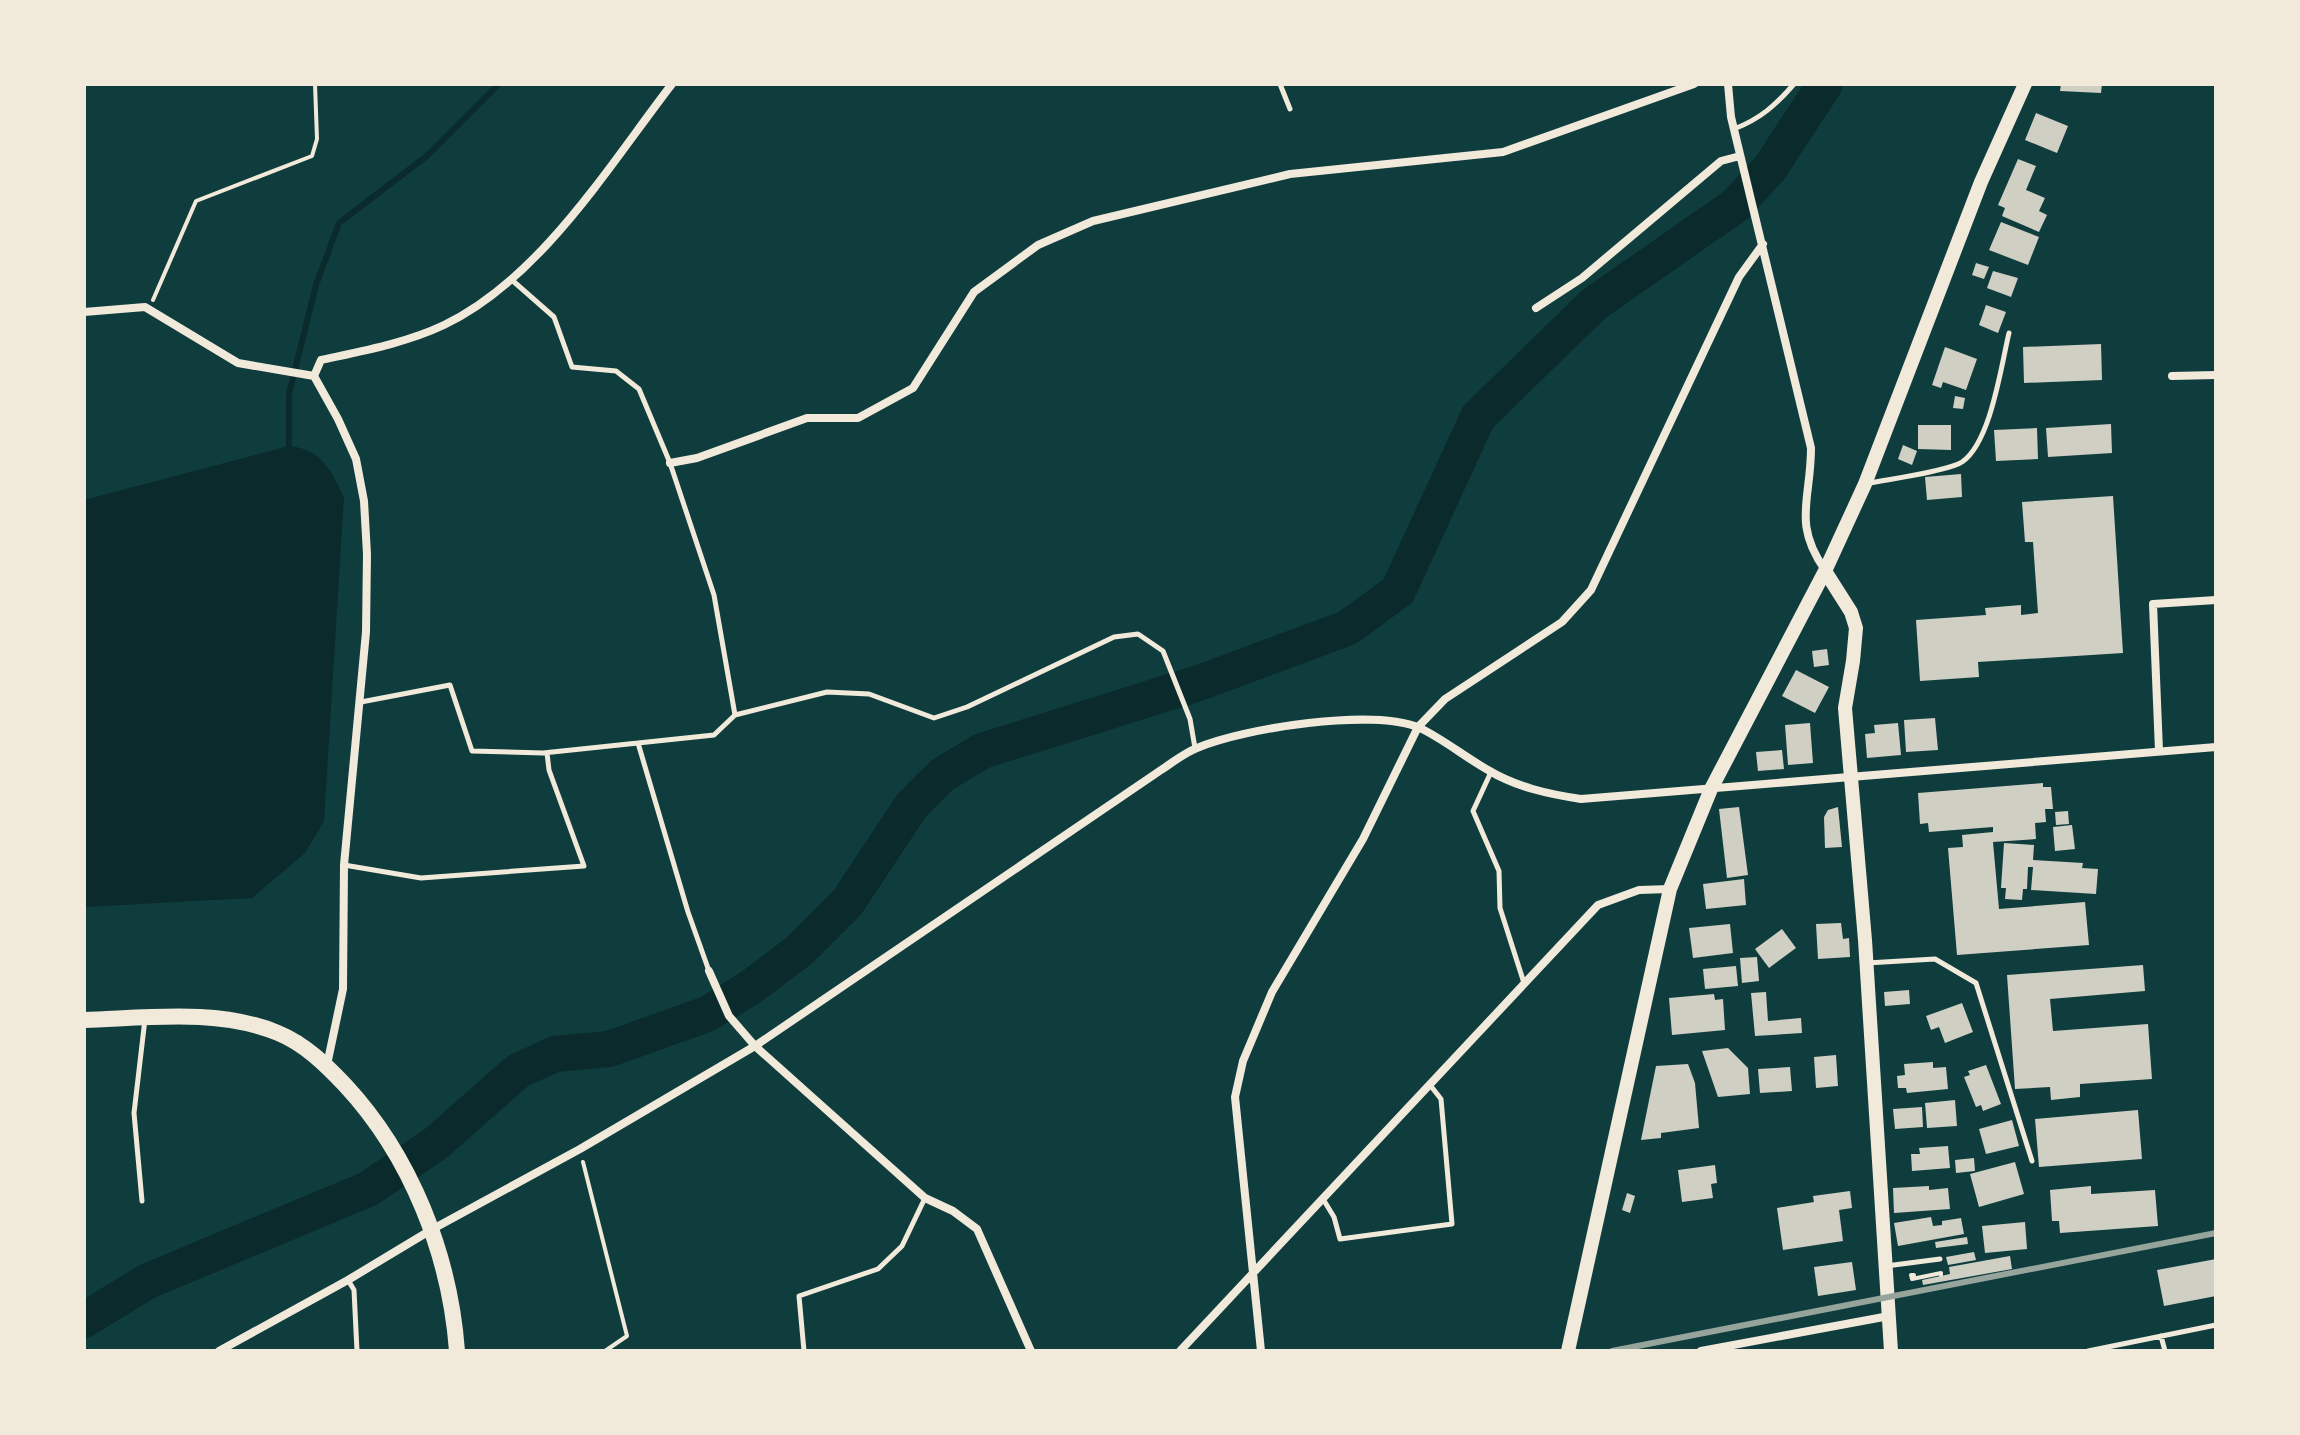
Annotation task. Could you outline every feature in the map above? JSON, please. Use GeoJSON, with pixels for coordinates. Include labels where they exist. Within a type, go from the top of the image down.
{"type":"FeatureCollection","features":[{"type":"Feature","properties":{"kind":"main road"},"geometry":{"type":"LineString","coordinates":[[84,1020],[193,1018],[242,1023],[278,1033],[327,1066],[361,1102],[380,1128],[416,1193],[449,1290],[457,1351]]}},
{"type":"Feature","properties":{"kind":"street"},"geometry":{"type":"LineString","coordinates":[[314,376],[321,360],[384,346],[445,325],[513,281],[552,240],[672,84]]}},
{"type":"Feature","properties":{"kind":"street"},"geometry":{"type":"LineString","coordinates":[[670,463],[697,458],[807,418],[858,418],[913,388],[974,292],[1038,245],[1093,221],[1290,174],[1503,152],[1694,84]]}},
{"type":"Feature","properties":{"kind":"street"},"geometry":{"type":"LineString","coordinates":[[1728,84],[1734,129],[1811,448],[1804,523],[1807,539],[1851,612],[1856,628],[1845,708],[1866,963],[1891,1351]]}},
{"type":"Feature","properties":{"kind":"street"},"geometry":{"type":"LineString","coordinates":[[1568,1351],[1670,889],[1711,789],[1825,571],[1865,484],[1981,182],[2025,84]]}},
{"type":"Feature","properties":{"kind":"street"},"geometry":{"type":"LineString","coordinates":[[1536,308],[1582,278],[1721,161],[1741,159]]}},
{"type":"Feature","properties":{"kind":"street"},"geometry":{"type":"LineString","coordinates":[[1261,1351],[1235,1097],[1243,1061],[1272,992],[1363,839],[1418,727],[1445,699],[1562,622],[1591,590],[1739,277],[1763,244]]}},
{"type":"Feature","properties":{"kind":"street"},"geometry":{"type":"LineString","coordinates":[[84,312],[145,307],[238,363],[314,376]]}},
{"type":"Feature","properties":{"kind":"street"},"geometry":{"type":"LineString","coordinates":[[2172,376],[2216,375]]}},
{"type":"Feature","properties":{"kind":"street"},"geometry":{"type":"LineString","coordinates":[[314,376],[356,459],[364,501],[367,554],[361,702],[344,865],[343,989],[327,1066]]}},
{"type":"Feature","properties":{"kind":"street"},"geometry":{"type":"LineString","coordinates":[[2159,751],[2153,604],[2216,600]]}},
{"type":"Feature","properties":{"kind":"street"},"geometry":{"type":"LineString","coordinates":[[219,1351],[580,1149],[755,1046],[1195,748],[1231,737],[1302,724],[1377,719],[1418,727],[1491,772],[1546,794],[1581,799],[2216,747]]}},
{"type":"Feature","properties":{"kind":"street"},"geometry":{"type":"LineString","coordinates":[[1180,1351],[1598,905],[1639,890],[1670,889]]}},
{"type":"Feature","properties":{"kind":"street"},"geometry":{"type":"LineString","coordinates":[[709,971],[729,1016],[755,1046],[925,1198],[953,1211],[977,1229],[1031,1351]]}},
{"type":"Feature","properties":{"kind":"street"},"geometry":{"type":"LineString","coordinates":[[1701,1351],[1889,1316]]}},
{"type":"Feature","properties":{"kind":"lane"},"geometry":{"type":"LineString","coordinates":[[1280,84],[1290,109]]}},
{"type":"Feature","properties":{"kind":"lane"},"geometry":{"type":"LineString","coordinates":[[1734,129],[1775,107],[1794,84]]}},
{"type":"Feature","properties":{"kind":"lane"},"geometry":{"type":"LineString","coordinates":[[513,281],[554,317],[572,367],[616,371],[639,389],[670,463],[714,595],[735,715]]}},
{"type":"Feature","properties":{"kind":"lane"},"geometry":{"type":"LineString","coordinates":[[1865,484],[1961,463],[1968,456],[1987,423],[2009,333]]}},
{"type":"Feature","properties":{"kind":"lane"},"geometry":{"type":"LineString","coordinates":[[361,702],[450,685],[472,751],[547,753],[714,735],[735,715],[827,692],[869,694],[934,718],[967,707],[1114,637],[1138,634],[1163,651],[1190,719],[1195,748]]}},
{"type":"Feature","properties":{"kind":"lane"},"geometry":{"type":"LineString","coordinates":[[638,743],[688,912],[709,971]]}},
{"type":"Feature","properties":{"kind":"lane"},"geometry":{"type":"LineString","coordinates":[[344,865],[421,878],[584,866],[549,770],[547,753]]}},
{"type":"Feature","properties":{"kind":"lane"},"geometry":{"type":"LineString","coordinates":[[1491,772],[1473,811],[1499,871],[1500,908],[1524,984]]}},
{"type":"Feature","properties":{"kind":"lane"},"geometry":{"type":"LineString","coordinates":[[1866,963],[1935,959],[1976,983],[2032,1161]]}},
{"type":"Feature","properties":{"kind":"lane"},"geometry":{"type":"LineString","coordinates":[[142,1201],[134,1113],[145,1018]]}},
{"type":"Feature","properties":{"kind":"lane"},"geometry":{"type":"LineString","coordinates":[[1323,1199],[1334,1217],[1340,1239],[1452,1224],[1441,1099],[1430,1085]]}},
{"type":"Feature","properties":{"kind":"lane"},"geometry":{"type":"LineString","coordinates":[[804,1351],[799,1296],[878,1269],[902,1246],[925,1198]]}},
{"type":"Feature","properties":{"kind":"lane"},"geometry":{"type":"LineString","coordinates":[[1886,1266],[1940,1259]]}},
{"type":"Feature","properties":{"kind":"lane"},"geometry":{"type":"LineString","coordinates":[[348,1280],[354,1290],[357,1351]]}},
{"type":"Feature","properties":{"kind":"lane"},"geometry":{"type":"LineString","coordinates":[[2088,1351],[2216,1325]]}},
{"type":"Feature","properties":{"kind":"lane"},"geometry":{"type":"LineString","coordinates":[[2161,1336],[2165,1351]]}},
{"type":"Feature","properties":{"kind":"path"},"geometry":{"type":"LineString","coordinates":[[145,307],[153,299],[196,201],[312,156],[317,139],[315,84]]}},
{"type":"Feature","properties":{"kind":"path"},"geometry":{"type":"LineString","coordinates":[[580,1149],[627,1336],[605,1351]]}},
{"type":"Feature","properties":{"kind":"water"},"geometry":{"type":"Polygon","coordinates":[[[289,446],[309,451],[324,462],[344,497],[324,821],[305,853],[252,898],[84,907],[84,500],[289,446]]]}},
{"type":"Feature","properties":{"kind":"building"},"geometry":{"type":"Polygon","coordinates":[[[2061,84],[2102,84],[2101,93],[2060,91],[2061,84]]]}},
{"type":"Feature","properties":{"kind":"building"},"geometry":{"type":"Polygon","coordinates":[[[2036,113],[2068,126],[2057,153],[2025,140],[2036,113]]]}},
{"type":"Feature","properties":{"kind":"building"},"geometry":{"type":"Polygon","coordinates":[[[2018,159],[2036,166],[2026,190],[2045,198],[2039,211],[2047,215],[2039,232],[2002,216],[2005,208],[1998,205],[2018,159]]]}},
{"type":"Feature","properties":{"kind":"building"},"geometry":{"type":"Polygon","coordinates":[[[2001,222],[2039,237],[2028,265],[1989,250],[2001,222]]]}},
{"type":"Feature","properties":{"kind":"building"},"geometry":{"type":"Polygon","coordinates":[[[1976,263],[1989,267],[1984,279],[1972,275],[1976,263]]]}},
{"type":"Feature","properties":{"kind":"building"},"geometry":{"type":"Polygon","coordinates":[[[1993,271],[2018,278],[2011,297],[1987,288],[1993,271]]]}},
{"type":"Feature","properties":{"kind":"building"},"geometry":{"type":"Polygon","coordinates":[[[1986,305],[2006,312],[1998,333],[1979,325],[1986,305]]]}},
{"type":"Feature","properties":{"kind":"building"},"geometry":{"type":"Polygon","coordinates":[[[2101,344],[2102,380],[2024,383],[2023,347],[2101,344]]]}},
{"type":"Feature","properties":{"kind":"building"},"geometry":{"type":"Polygon","coordinates":[[[1945,347],[1977,359],[1966,390],[1943,382],[1941,388],[1932,385],[1945,347]]]}},
{"type":"Feature","properties":{"kind":"building"},"geometry":{"type":"Polygon","coordinates":[[[1955,396],[1965,398],[1963,409],[1953,408],[1955,396]]]}},
{"type":"Feature","properties":{"kind":"building"},"geometry":{"type":"Polygon","coordinates":[[[2111,424],[2112,453],[2048,457],[2046,428],[2111,424]]]}},
{"type":"Feature","properties":{"kind":"building"},"geometry":{"type":"Polygon","coordinates":[[[1918,425],[1951,425],[1951,450],[1918,449],[1918,425]]]}},
{"type":"Feature","properties":{"kind":"building"},"geometry":{"type":"Polygon","coordinates":[[[2037,428],[2038,459],[1996,461],[1994,430],[2037,428]]]}},
{"type":"Feature","properties":{"kind":"building"},"geometry":{"type":"Polygon","coordinates":[[[1903,445],[1917,451],[1912,465],[1898,459],[1903,445]]]}},
{"type":"Feature","properties":{"kind":"building"},"geometry":{"type":"Polygon","coordinates":[[[1961,474],[1962,497],[1927,500],[1925,477],[1961,474]]]}},
{"type":"Feature","properties":{"kind":"building"},"geometry":{"type":"Polygon","coordinates":[[[2113,496],[2123,653],[1978,662],[1979,677],[1920,681],[1916,620],[1986,615],[1985,608],[2021,605],[2021,615],[2038,613],[2033,542],[2025,542],[2022,502],[2113,496]]]}},
{"type":"Feature","properties":{"kind":"building"},"geometry":{"type":"Polygon","coordinates":[[[1827,649],[1829,665],[1814,667],[1812,651],[1827,649]]]}},
{"type":"Feature","properties":{"kind":"building"},"geometry":{"type":"Polygon","coordinates":[[[1796,670],[1829,687],[1815,713],[1782,696],[1796,670]]]}},
{"type":"Feature","properties":{"kind":"building"},"geometry":{"type":"Polygon","coordinates":[[[1935,718],[1938,750],[1906,752],[1904,720],[1935,718]]]}},
{"type":"Feature","properties":{"kind":"building"},"geometry":{"type":"Polygon","coordinates":[[[1810,723],[1813,763],[1788,765],[1785,725],[1810,723]]]}},
{"type":"Feature","properties":{"kind":"building"},"geometry":{"type":"Polygon","coordinates":[[[1898,723],[1901,755],[1867,758],[1865,734],[1875,733],[1874,725],[1898,723]]]}},
{"type":"Feature","properties":{"kind":"building"},"geometry":{"type":"Polygon","coordinates":[[[1782,750],[1784,769],[1758,771],[1756,752],[1782,750]]]}},
{"type":"Feature","properties":{"kind":"building"},"geometry":{"type":"Polygon","coordinates":[[[2043,783],[2043,787],[2051,787],[2053,809],[2045,809],[2046,822],[2035,823],[2036,839],[1993,842],[1999,909],[2085,902],[2089,945],[1957,955],[1948,848],[1963,847],[1962,835],[1993,832],[1993,827],[1929,832],[1928,823],[1920,824],[1918,793],[2043,783]]]}},
{"type":"Feature","properties":{"kind":"building"},"geometry":{"type":"Polygon","coordinates":[[[1739,807],[1748,875],[1727,878],[1719,809],[1739,807]]]}},
{"type":"Feature","properties":{"kind":"building"},"geometry":{"type":"Polygon","coordinates":[[[1838,807],[1842,847],[1825,848],[1824,817],[1828,810],[1838,807]]]}},
{"type":"Feature","properties":{"kind":"building"},"geometry":{"type":"Polygon","coordinates":[[[2068,811],[2069,824],[2056,825],[2055,812],[2068,811]]]}},
{"type":"Feature","properties":{"kind":"building"},"geometry":{"type":"Polygon","coordinates":[[[2072,825],[2075,849],[2055,851],[2053,827],[2072,825]]]}},
{"type":"Feature","properties":{"kind":"building"},"geometry":{"type":"Polygon","coordinates":[[[2004,843],[2034,845],[2033,860],[2083,863],[2082,868],[2098,869],[2096,894],[2031,890],[2033,867],[2028,867],[2027,889],[2023,889],[2022,900],[2005,899],[2006,888],[2001,888],[2004,843]]]}},
{"type":"Feature","properties":{"kind":"building"},"geometry":{"type":"Polygon","coordinates":[[[1744,879],[1746,905],[1706,909],[1703,884],[1744,879]]]}},
{"type":"Feature","properties":{"kind":"building"},"geometry":{"type":"Polygon","coordinates":[[[1841,923],[1843,939],[1849,938],[1850,957],[1818,959],[1816,924],[1841,923]]]}},
{"type":"Feature","properties":{"kind":"building"},"geometry":{"type":"Polygon","coordinates":[[[1730,924],[1733,953],[1693,958],[1689,928],[1730,924]]]}},
{"type":"Feature","properties":{"kind":"building"},"geometry":{"type":"Polygon","coordinates":[[[1782,929],[1796,948],[1769,968],[1755,949],[1782,929]]]}},
{"type":"Feature","properties":{"kind":"building"},"geometry":{"type":"Polygon","coordinates":[[[1757,957],[1759,981],[1742,983],[1740,958],[1757,957]]]}},
{"type":"Feature","properties":{"kind":"building"},"geometry":{"type":"Polygon","coordinates":[[[2143,965],[2145,991],[2050,999],[2053,1031],[2148,1024],[2152,1079],[2080,1084],[2080,1097],[2051,1100],[2050,1087],[2015,1089],[2007,975],[2143,965]]]}},
{"type":"Feature","properties":{"kind":"building"},"geometry":{"type":"Polygon","coordinates":[[[1736,966],[1738,986],[1705,989],[1703,969],[1736,966]]]}},
{"type":"Feature","properties":{"kind":"building"},"geometry":{"type":"Polygon","coordinates":[[[1909,990],[1910,1004],[1885,1006],[1884,992],[1909,990]]]}},
{"type":"Feature","properties":{"kind":"building"},"geometry":{"type":"Polygon","coordinates":[[[1766,992],[1768,1021],[1801,1018],[1802,1033],[1755,1036],[1751,993],[1766,992]]]}},
{"type":"Feature","properties":{"kind":"building"},"geometry":{"type":"Polygon","coordinates":[[[1714,994],[1715,1000],[1723,999],[1725,1030],[1672,1035],[1669,998],[1714,994]]]}},
{"type":"Feature","properties":{"kind":"building"},"geometry":{"type":"Polygon","coordinates":[[[1962,1003],[1973,1032],[1945,1043],[1939,1027],[1931,1030],[1926,1016],[1962,1003]]]}},
{"type":"Feature","properties":{"kind":"building"},"geometry":{"type":"Polygon","coordinates":[[[1728,1048],[1748,1068],[1750,1094],[1718,1097],[1702,1051],[1728,1048]]]}},
{"type":"Feature","properties":{"kind":"building"},"geometry":{"type":"Polygon","coordinates":[[[1836,1055],[1838,1086],[1816,1088],[1814,1057],[1836,1055]]]}},
{"type":"Feature","properties":{"kind":"building"},"geometry":{"type":"Polygon","coordinates":[[[1933,1062],[1933,1068],[1946,1067],[1948,1089],[1907,1093],[1906,1088],[1898,1088],[1897,1076],[1905,1075],[1904,1064],[1933,1062]]]}},
{"type":"Feature","properties":{"kind":"building"},"geometry":{"type":"Polygon","coordinates":[[[1688,1064],[1695,1083],[1699,1128],[1661,1133],[1661,1138],[1641,1140],[1656,1066],[1688,1064]]]}},
{"type":"Feature","properties":{"kind":"building"},"geometry":{"type":"Polygon","coordinates":[[[1986,1065],[2001,1104],[1983,1111],[1981,1105],[1976,1107],[1964,1077],[1970,1075],[1968,1071],[1986,1065]]]}},
{"type":"Feature","properties":{"kind":"building"},"geometry":{"type":"Polygon","coordinates":[[[1790,1067],[1792,1091],[1760,1093],[1758,1069],[1790,1067]]]}},
{"type":"Feature","properties":{"kind":"building"},"geometry":{"type":"Polygon","coordinates":[[[1955,1100],[1957,1126],[1927,1128],[1925,1103],[1955,1100]]]}},
{"type":"Feature","properties":{"kind":"building"},"geometry":{"type":"Polygon","coordinates":[[[1922,1107],[1923,1127],[1895,1129],[1893,1109],[1922,1107]]]}},
{"type":"Feature","properties":{"kind":"building"},"geometry":{"type":"Polygon","coordinates":[[[2138,1110],[2142,1159],[2039,1167],[2035,1119],[2138,1110]]]}},
{"type":"Feature","properties":{"kind":"building"},"geometry":{"type":"Polygon","coordinates":[[[2012,1120],[2019,1146],[1986,1154],[1979,1129],[2012,1120]]]}},
{"type":"Feature","properties":{"kind":"building"},"geometry":{"type":"Polygon","coordinates":[[[1948,1146],[1950,1168],[1912,1171],[1911,1154],[1920,1154],[1919,1148],[1948,1146]]]}},
{"type":"Feature","properties":{"kind":"building"},"geometry":{"type":"Polygon","coordinates":[[[1974,1158],[1975,1171],[1956,1173],[1955,1160],[1974,1158]]]}},
{"type":"Feature","properties":{"kind":"building"},"geometry":{"type":"Polygon","coordinates":[[[2015,1162],[2024,1194],[1979,1207],[1970,1174],[2015,1162]]]}},
{"type":"Feature","properties":{"kind":"building"},"geometry":{"type":"Polygon","coordinates":[[[1715,1165],[1717,1183],[1711,1184],[1713,1198],[1682,1202],[1678,1170],[1715,1165]]]}},
{"type":"Feature","properties":{"kind":"building"},"geometry":{"type":"Polygon","coordinates":[[[1929,1186],[1929,1190],[1948,1188],[1950,1209],[1894,1213],[1893,1188],[1929,1186]]]}},
{"type":"Feature","properties":{"kind":"building"},"geometry":{"type":"Polygon","coordinates":[[[2091,1186],[2091,1194],[2155,1190],[2158,1226],[2060,1233],[2059,1221],[2052,1221],[2050,1190],[2091,1186]]]}},
{"type":"Feature","properties":{"kind":"building"},"geometry":{"type":"Polygon","coordinates":[[[1850,1191],[1852,1208],[1839,1210],[1843,1241],[1783,1250],[1777,1208],[1814,1202],[1813,1196],[1850,1191]]]}},
{"type":"Feature","properties":{"kind":"building"},"geometry":{"type":"Polygon","coordinates":[[[1627,1193],[1635,1196],[1630,1213],[1622,1210],[1627,1193]]]}},
{"type":"Feature","properties":{"kind":"building"},"geometry":{"type":"Polygon","coordinates":[[[1931,1217],[1933,1226],[1961,1218],[1964,1234],[1898,1246],[1894,1223],[1931,1217]]]}},
{"type":"Feature","properties":{"kind":"building"},"geometry":{"type":"Polygon","coordinates":[[[2025,1222],[2027,1249],[1985,1253],[1982,1226],[2025,1222]]]}},
{"type":"Feature","properties":{"kind":"building"},"geometry":{"type":"Polygon","coordinates":[[[1967,1237],[1968,1244],[1936,1248],[1935,1242],[1967,1237]]]}},
{"type":"Feature","properties":{"kind":"building"},"geometry":{"type":"Polygon","coordinates":[[[1974,1252],[1976,1260],[1948,1265],[1946,1257],[1974,1252]]]}},
{"type":"Feature","properties":{"kind":"building"},"geometry":{"type":"Polygon","coordinates":[[[2010,1256],[2012,1269],[1923,1285],[1922,1280],[1950,1274],[1949,1267],[2010,1256]]]}},
{"type":"Feature","properties":{"kind":"building"},"geometry":{"type":"Polygon","coordinates":[[[2216,1259],[2216,1296],[2164,1306],[2157,1270],[2216,1259]]]}},
{"type":"Feature","properties":{"kind":"building"},"geometry":{"type":"Polygon","coordinates":[[[1852,1262],[1856,1290],[1818,1296],[1814,1267],[1852,1262]]]}},
{"type":"Feature","properties":{"kind":"waterway"},"geometry":{"type":"LineString","coordinates":[[289,446],[289,394],[316,285],[339,223],[428,155],[499,84]]}},
{"type":"Feature","properties":{"kind":"waterway"},"geometry":{"type":"LineString","coordinates":[[84,1320],[148,1281],[368,1189],[435,1144],[518,1071],[555,1054],[609,1049],[707,1014],[751,987],[800,950],[847,903],[912,805],[942,775],[982,751],[1199,683],[1347,628],[1398,591],[1478,417],[1594,304],[1736,205],[1770,168],[1825,84]]}},
{"type":"Feature","properties":{"kind":"railway"},"geometry":{"type":"LineString","coordinates":[[1612,1351],[2216,1233]]}}]}
